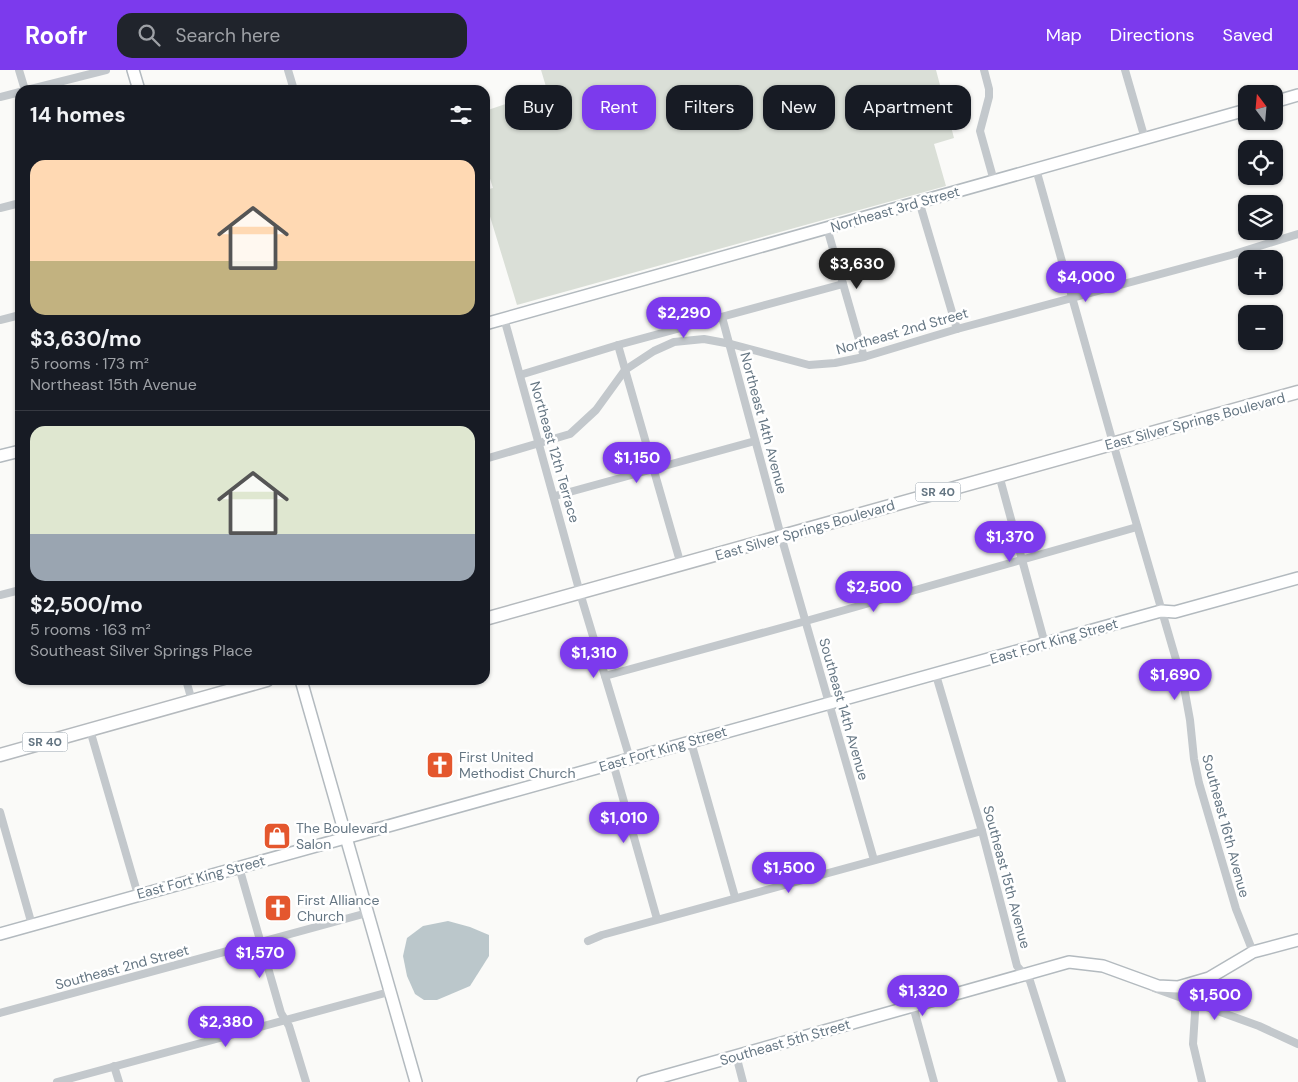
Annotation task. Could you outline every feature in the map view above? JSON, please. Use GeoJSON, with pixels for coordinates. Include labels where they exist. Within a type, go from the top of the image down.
{"type":"FeatureCollection","features":[{"type":"Feature","properties":{"kind":"main road","name":"East Silver Springs Boulevard"},"geometry":{"type":"LineString","coordinates":[[490,618],[1298,392]]}},
{"type":"Feature","properties":{"kind":"main road","name":"SR 40"},"geometry":{"type":"LineString","coordinates":[[0,755],[249,685]]}},
{"type":"Feature","properties":{"kind":"street"},"geometry":{"type":"LineString","coordinates":[[19,70],[24,85]]}},
{"type":"Feature","properties":{"kind":"street"},"geometry":{"type":"LineString","coordinates":[[46,85],[106,70]]}},
{"type":"Feature","properties":{"kind":"street"},"geometry":{"type":"LineString","coordinates":[[133,70],[138,85]]}},
{"type":"Feature","properties":{"kind":"street"},"geometry":{"type":"LineString","coordinates":[[288,70],[292,85]]}},
{"type":"Feature","properties":{"kind":"street"},"geometry":{"type":"LineString","coordinates":[[984,70],[989,97],[980,131],[994,181]]}},
{"type":"Feature","properties":{"kind":"street"},"geometry":{"type":"LineString","coordinates":[[1125,70],[1145,139]]}},
{"type":"Feature","properties":{"kind":"street"},"geometry":{"type":"LineString","coordinates":[[0,97],[15,93]]}},
{"type":"Feature","properties":{"kind":"street"},"geometry":{"type":"LineString","coordinates":[[1283,99],[1298,95]]}},
{"type":"Feature","properties":{"kind":"street","name":"Northeast 3rd Street"},"geometry":{"type":"LineString","coordinates":[[490,322],[1238,112]]}},
{"type":"Feature","properties":{"kind":"street","name":"Southeast 16th Avenue"},"geometry":{"type":"LineString","coordinates":[[1036,169],[1184,688],[1199,783],[1236,909],[1253,952]]}},
{"type":"Feature","properties":{"kind":"street"},"geometry":{"type":"LineString","coordinates":[[919,201],[956,329]]}},
{"type":"Feature","properties":{"kind":"street"},"geometry":{"type":"LineString","coordinates":[[0,208],[15,204]]}},
{"type":"Feature","properties":{"kind":"street"},"geometry":{"type":"LineString","coordinates":[[828,228],[864,357]]}},
{"type":"Feature","properties":{"kind":"street","name":"Northeast 2nd Street"},"geometry":{"type":"LineString","coordinates":[[490,458],[570,434],[596,410],[625,370],[654,351],[672,343],[704,339],[731,344],[809,365],[835,363],[864,357],[956,329],[1231,255],[1298,234]]}},
{"type":"Feature","properties":{"kind":"street"},"geometry":{"type":"LineString","coordinates":[[520,375],[618,345],[843,284]]}},
{"type":"Feature","properties":{"kind":"street"},"geometry":{"type":"LineString","coordinates":[[0,320],[15,316]]}},
{"type":"Feature","properties":{"kind":"street","name":"Northeast 14th Avenue"},"geometry":{"type":"LineString","coordinates":[[722,317],[731,344],[781,536]]}},
{"type":"Feature","properties":{"kind":"street","name":"Northeast 12th Terrace"},"geometry":{"type":"LineString","coordinates":[[504,318],[555,496],[580,592],[630,759]]}},
{"type":"Feature","properties":{"kind":"street"},"geometry":{"type":"LineString","coordinates":[[668,332],[672,343]]}},
{"type":"Feature","properties":{"kind":"street"},"geometry":{"type":"LineString","coordinates":[[618,345],[681,565]]}},
{"type":"Feature","properties":{"kind":"street"},"geometry":{"type":"LineString","coordinates":[[555,496],[756,441]]}},
{"type":"Feature","properties":{"kind":"street"},"geometry":{"type":"LineString","coordinates":[[0,456],[15,452]]}},
{"type":"Feature","properties":{"kind":"street"},"geometry":{"type":"LineString","coordinates":[[999,475],[1045,644]]}},
{"type":"Feature","properties":{"kind":"street"},"geometry":{"type":"LineString","coordinates":[[605,676],[1137,527]]}},
{"type":"Feature","properties":{"kind":"street","name":"Southeast 14th Avenue"},"geometry":{"type":"LineString","coordinates":[[781,536],[874,860]]}},
{"type":"Feature","properties":{"kind":"street","name":"East Fort King Street"},"geometry":{"type":"LineString","coordinates":[[0,934],[1161,611],[1175,612],[1298,578]]}},
{"type":"Feature","properties":{"kind":"street"},"geometry":{"type":"LineString","coordinates":[[0,596],[15,592]]}},
{"type":"Feature","properties":{"kind":"street","name":"Southeast 15th Avenue"},"geometry":{"type":"LineString","coordinates":[[936,675],[982,831],[1017,966],[1026,975],[1038,1005],[1062,1082]]}},
{"type":"Feature","properties":{"kind":"street"},"geometry":{"type":"LineString","coordinates":[[187,685],[192,701]]}},
{"type":"Feature","properties":{"kind":"street"},"geometry":{"type":"LineString","coordinates":[[302,685],[416,1082]]}},
{"type":"Feature","properties":{"kind":"street"},"geometry":{"type":"LineString","coordinates":[[90,730],[138,895]]}},
{"type":"Feature","properties":{"kind":"street"},"geometry":{"type":"LineString","coordinates":[[691,742],[735,897]]}},
{"type":"Feature","properties":{"kind":"street"},"geometry":{"type":"LineString","coordinates":[[613,763],[657,919]]}},
{"type":"Feature","properties":{"kind":"street"},"geometry":{"type":"LineString","coordinates":[[0,812],[32,925]]}},
{"type":"Feature","properties":{"kind":"street"},"geometry":{"type":"LineString","coordinates":[[588,941],[602,935],[735,897],[982,831]]}},
{"type":"Feature","properties":{"kind":"street"},"geometry":{"type":"LineString","coordinates":[[239,867],[281,1013],[286,1019],[306,1082]]}},
{"type":"Feature","properties":{"kind":"street","name":"Southeast 2nd Street"},"geometry":{"type":"LineString","coordinates":[[0,1013],[367,913]]}},
{"type":"Feature","properties":{"kind":"street","name":"Southeast 5th Street"},"geometry":{"type":"LineString","coordinates":[[643,1082],[1069,962],[1103,966],[1158,986],[1178,987],[1197,982],[1221,971],[1253,952],[1298,940]]}},
{"type":"Feature","properties":{"kind":"street"},"geometry":{"type":"LineString","coordinates":[[1144,981],[1154,989],[1259,1026],[1298,1044]]}},
{"type":"Feature","properties":{"kind":"street"},"geometry":{"type":"LineString","coordinates":[[1197,982],[1197,1003],[1192,1030],[1193,1044],[1202,1082]]}},
{"type":"Feature","properties":{"kind":"street"},"geometry":{"type":"LineString","coordinates":[[58,1082],[389,992]]}},
{"type":"Feature","properties":{"kind":"street"},"geometry":{"type":"LineString","coordinates":[[913,1006],[934,1082]]}},
{"type":"Feature","properties":{"kind":"street"},"geometry":{"type":"LineString","coordinates":[[736,1056],[744,1082]]}},
{"type":"Feature","properties":{"kind":"street"},"geometry":{"type":"LineString","coordinates":[[114,1066],[119,1082]]}},
{"type":"Feature","properties":{"kind":"shaded area"},"geometry":{"type":"Polygon","coordinates":[[[541,70],[936,70],[940,85],[845,85],[845,130],[952,130],[954,138],[934,144],[946,186],[517,305],[490,216],[490,189],[493,188],[490,179],[490,109],[505,104],[505,130],[572,130],[572,85],[546,85],[541,70]]]}},
{"type":"Feature","properties":{"kind":"shaded area"},"geometry":{"type":"Polygon","coordinates":[[[448,921],[489,935],[489,956],[470,986],[437,1000],[424,1000],[415,994],[407,976],[403,956],[407,938],[423,926],[448,921]]]}},
{"type":"Feature","properties":{"kind":"place","name":"First United Methodist Church"},"geometry":{"type":"Point","coordinates":[440,765]}},
{"type":"Feature","properties":{"kind":"place","name":"The Boulevard Salon"},"geometry":{"type":"Point","coordinates":[277,836]}},
{"type":"Feature","properties":{"kind":"place","name":"First Alliance Church"},"geometry":{"type":"Point","coordinates":[278,908]}}]}
